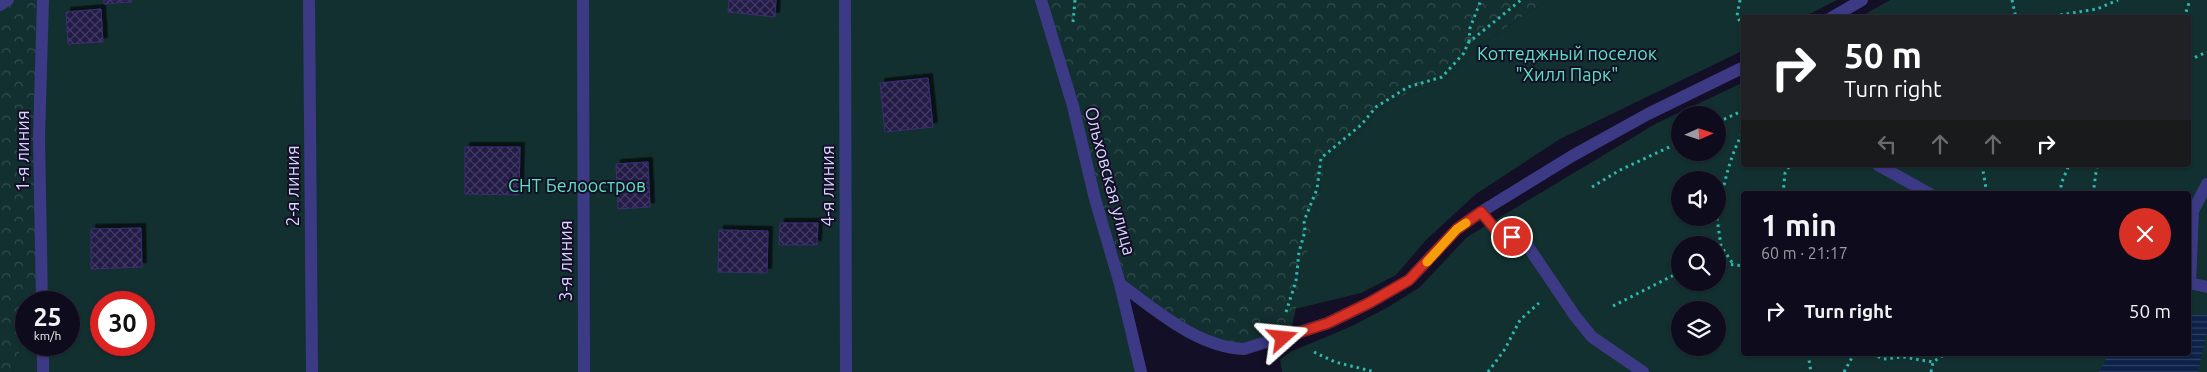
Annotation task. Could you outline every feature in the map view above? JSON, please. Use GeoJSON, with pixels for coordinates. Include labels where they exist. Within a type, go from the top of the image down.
{"type":"FeatureCollection","features":[{"type":"Feature","properties":{"kind":"street"},"geometry":{"type":"LineString","coordinates":[[0,4],[8,0]]}},
{"type":"Feature","properties":{"kind":"street","name":"1-я линия"},"geometry":{"type":"LineString","coordinates":[[42,291],[39,138],[43,0]]}},
{"type":"Feature","properties":{"kind":"street","name":"2-я линия"},"geometry":{"type":"LineString","coordinates":[[309,0],[312,372]]}},
{"type":"Feature","properties":{"kind":"street","name":"3-я линия"},"geometry":{"type":"LineString","coordinates":[[583,0],[584,372]]}},
{"type":"Feature","properties":{"kind":"street","name":"4-я линия"},"geometry":{"type":"LineString","coordinates":[[845,0],[846,372]]}},
{"type":"Feature","properties":{"kind":"street","name":"Ольховская улица"},"geometry":{"type":"LineString","coordinates":[[1041,0],[1071,99],[1095,199],[1120,284],[1141,372]]}},
{"type":"Feature","properties":{"kind":"street"},"geometry":{"type":"LineString","coordinates":[[1836,15],[1862,0]]}},
{"type":"Feature","properties":{"kind":"street"},"geometry":{"type":"LineString","coordinates":[[1120,284],[1195,335],[1230,348],[1244,349],[1296,334],[1344,315],[1409,280],[1457,229],[1481,212],[1572,156],[1648,114],[1741,68]]}},
{"type":"Feature","properties":{"kind":"street"},"geometry":{"type":"LineString","coordinates":[[1882,167],[1925,191]]}},
{"type":"Feature","properties":{"kind":"street"},"geometry":{"type":"LineString","coordinates":[[2191,259],[2193,211],[2207,184]]}},
{"type":"Feature","properties":{"kind":"street"},"geometry":{"type":"LineString","coordinates":[[1481,212],[1496,230],[1527,245],[1555,288],[1592,337],[1643,372]]}},
{"type":"Feature","properties":{"kind":"street"},"geometry":{"type":"LineString","coordinates":[[2191,283],[2207,287]]}},
{"type":"Feature","properties":{"kind":"street"},"geometry":{"type":"LineString","coordinates":[[43,356],[43,372]]}},
{"type":"Feature","properties":{"kind":"path"},"geometry":{"type":"LineString","coordinates":[[1273,341],[1296,282],[1299,252],[1305,230],[1304,221],[1317,190],[1321,158],[1361,125],[1376,107],[1408,87],[1442,77],[1464,52],[1468,43],[1470,28],[1481,0]]}},
{"type":"Feature","properties":{"kind":"path"},"geometry":{"type":"LineString","coordinates":[[1468,43],[1521,0]]}},
{"type":"Feature","properties":{"kind":"path"},"geometry":{"type":"LineString","coordinates":[[1740,0],[1738,16],[1741,22]]}},
{"type":"Feature","properties":{"kind":"path"},"geometry":{"type":"LineString","coordinates":[[2012,0],[2015,15]]}},
{"type":"Feature","properties":{"kind":"path"},"geometry":{"type":"LineString","coordinates":[[2060,15],[2097,9],[2118,0]]}},
{"type":"Feature","properties":{"kind":"path"},"geometry":{"type":"LineString","coordinates":[[2185,15],[2190,0]]}},
{"type":"Feature","properties":{"kind":"path"},"geometry":{"type":"LineString","coordinates":[[2191,59],[2207,52]]}},
{"type":"Feature","properties":{"kind":"path"},"geometry":{"type":"LineString","coordinates":[[1726,118],[1741,111]]}},
{"type":"Feature","properties":{"kind":"path"},"geometry":{"type":"LineString","coordinates":[[1726,182],[1734,150],[1741,136]]}},
{"type":"Feature","properties":{"kind":"path"},"geometry":{"type":"LineString","coordinates":[[1592,187],[1620,170],[1671,146]]}},
{"type":"Feature","properties":{"kind":"path"},"geometry":{"type":"LineString","coordinates":[[1783,191],[1785,173],[1789,167]]}},
{"type":"Feature","properties":{"kind":"path"},"geometry":{"type":"LineString","coordinates":[[1982,167],[1986,191]]}},
{"type":"Feature","properties":{"kind":"path"},"geometry":{"type":"LineString","coordinates":[[2061,191],[2061,184],[2068,167]]}},
{"type":"Feature","properties":{"kind":"path"},"geometry":{"type":"LineString","coordinates":[[2093,191],[2096,167]]}},
{"type":"Feature","properties":{"kind":"path"},"geometry":{"type":"LineString","coordinates":[[1718,226],[1721,246],[1733,264]]}},
{"type":"Feature","properties":{"kind":"path"},"geometry":{"type":"LineString","coordinates":[[1726,264],[1741,265]]}},
{"type":"Feature","properties":{"kind":"path"},"geometry":{"type":"LineString","coordinates":[[1613,306],[1671,277]]}},
{"type":"Feature","properties":{"kind":"path"},"geometry":{"type":"LineString","coordinates":[[1488,372],[1505,349],[1520,320],[1555,288]]}},
{"type":"Feature","properties":{"kind":"path"},"geometry":{"type":"LineString","coordinates":[[1296,334],[1306,348],[1335,362],[1375,372]]}},
{"type":"Feature","properties":{"kind":"path"},"geometry":{"type":"LineString","coordinates":[[1808,356],[1811,372]]}},
{"type":"Feature","properties":{"kind":"path"},"geometry":{"type":"LineString","coordinates":[[1844,372],[1853,356]]}},
{"type":"Feature","properties":{"kind":"path"},"geometry":{"type":"LineString","coordinates":[[1876,356],[1883,359],[1903,357],[1933,362],[1942,356]]}},
{"type":"Feature","properties":{"kind":"path"},"geometry":{"type":"LineString","coordinates":[[1931,372],[1933,362]]}},
{"type":"Feature","properties":{"kind":"green space"},"geometry":{"type":"Polygon","coordinates":[[[0,0],[39,0],[42,280],[38,291],[15,291],[15,356],[18,356],[13,372],[0,372],[0,0]]]}},
{"type":"Feature","properties":{"kind":"green space","name":"СНТ Белоостров"},"geometry":{"type":"Polygon","coordinates":[[[39,0],[1041,0],[1141,372],[13,372],[18,356],[80,356],[80,291],[38,291],[42,280],[39,0]]]}},
{"type":"Feature","properties":{"kind":"green space"},"geometry":{"type":"Polygon","coordinates":[[[1041,0],[1547,0],[1480,45],[1441,83],[1408,93],[1381,108],[1356,136],[1327,160],[1290,336],[1230,348],[1166,317],[1123,280],[1041,0]]]}},
{"type":"Feature","properties":{"kind":"green space","name":"Коттеджный поселок \"Хилл Парк\""},"geometry":{"type":"Polygon","coordinates":[[[1547,0],[1837,0],[1808,15],[1741,15],[1741,51],[1560,139],[1476,194],[1426,240],[1396,275],[1361,293],[1295,309],[1327,160],[1356,136],[1381,108],[1408,93],[1441,83],[1480,45],[1547,0]]]}},
{"type":"Feature","properties":{"kind":"green space","name":"Коттеджный поселок \"Хилл Парк\""},"geometry":{"type":"Polygon","coordinates":[[[1890,0],[2207,0],[2207,372],[1282,372],[1280,359],[1290,352],[1352,326],[1390,306],[1420,287],[1467,237],[1671,116],[1671,161],[1726,161],[1726,106],[1693,106],[1741,83],[1741,167],[2191,167],[2191,15],[1864,15],[1890,0]]]}},
{"type":"Feature","properties":{"kind":"water"},"geometry":{"type":"Polygon","coordinates":[[[2207,314],[2207,332],[2198,372],[2099,372],[2108,356],[2191,356],[2191,315],[2207,314]]]}},
{"type":"Feature","properties":{"kind":"building"},"geometry":{"type":"Polygon","coordinates":[[[104,0],[131,0],[132,2],[104,4],[104,0]]]}},
{"type":"Feature","properties":{"kind":"building"},"geometry":{"type":"Polygon","coordinates":[[[729,0],[776,0],[775,17],[728,12],[729,0]]]}},
{"type":"Feature","properties":{"kind":"building"},"geometry":{"type":"Polygon","coordinates":[[[101,9],[103,42],[68,44],[66,12],[101,9]]]}},
{"type":"Feature","properties":{"kind":"building"},"geometry":{"type":"Polygon","coordinates":[[[928,78],[933,127],[885,132],[880,83],[928,78]]]}},
{"type":"Feature","properties":{"kind":"building"},"geometry":{"type":"Polygon","coordinates":[[[465,147],[520,147],[519,195],[465,194],[465,147]]]}},
{"type":"Feature","properties":{"kind":"building"},"geometry":{"type":"Polygon","coordinates":[[[648,162],[650,207],[618,209],[616,164],[648,162]]]}},
{"type":"Feature","properties":{"kind":"building"},"geometry":{"type":"Polygon","coordinates":[[[780,223],[818,223],[817,245],[779,245],[780,223]]]}},
{"type":"Feature","properties":{"kind":"building"},"geometry":{"type":"Polygon","coordinates":[[[141,228],[142,267],[91,269],[91,229],[141,228]]]}},
{"type":"Feature","properties":{"kind":"building"},"geometry":{"type":"Polygon","coordinates":[[[719,230],[768,231],[767,273],[718,272],[719,230]]]}},
{"type":"Feature","properties":{"kind":"slow traffic"},"geometry":{"type":"LineString","coordinates":[[1427,262],[1457,229],[1466,223]]}},
{"type":"Feature","properties":{"kind":"route"},"geometry":{"type":"LineString","coordinates":[[1283,338],[1328,323],[1369,303],[1409,280],[1457,229],[1481,212],[1496,230],[1512,237]]}}]}
